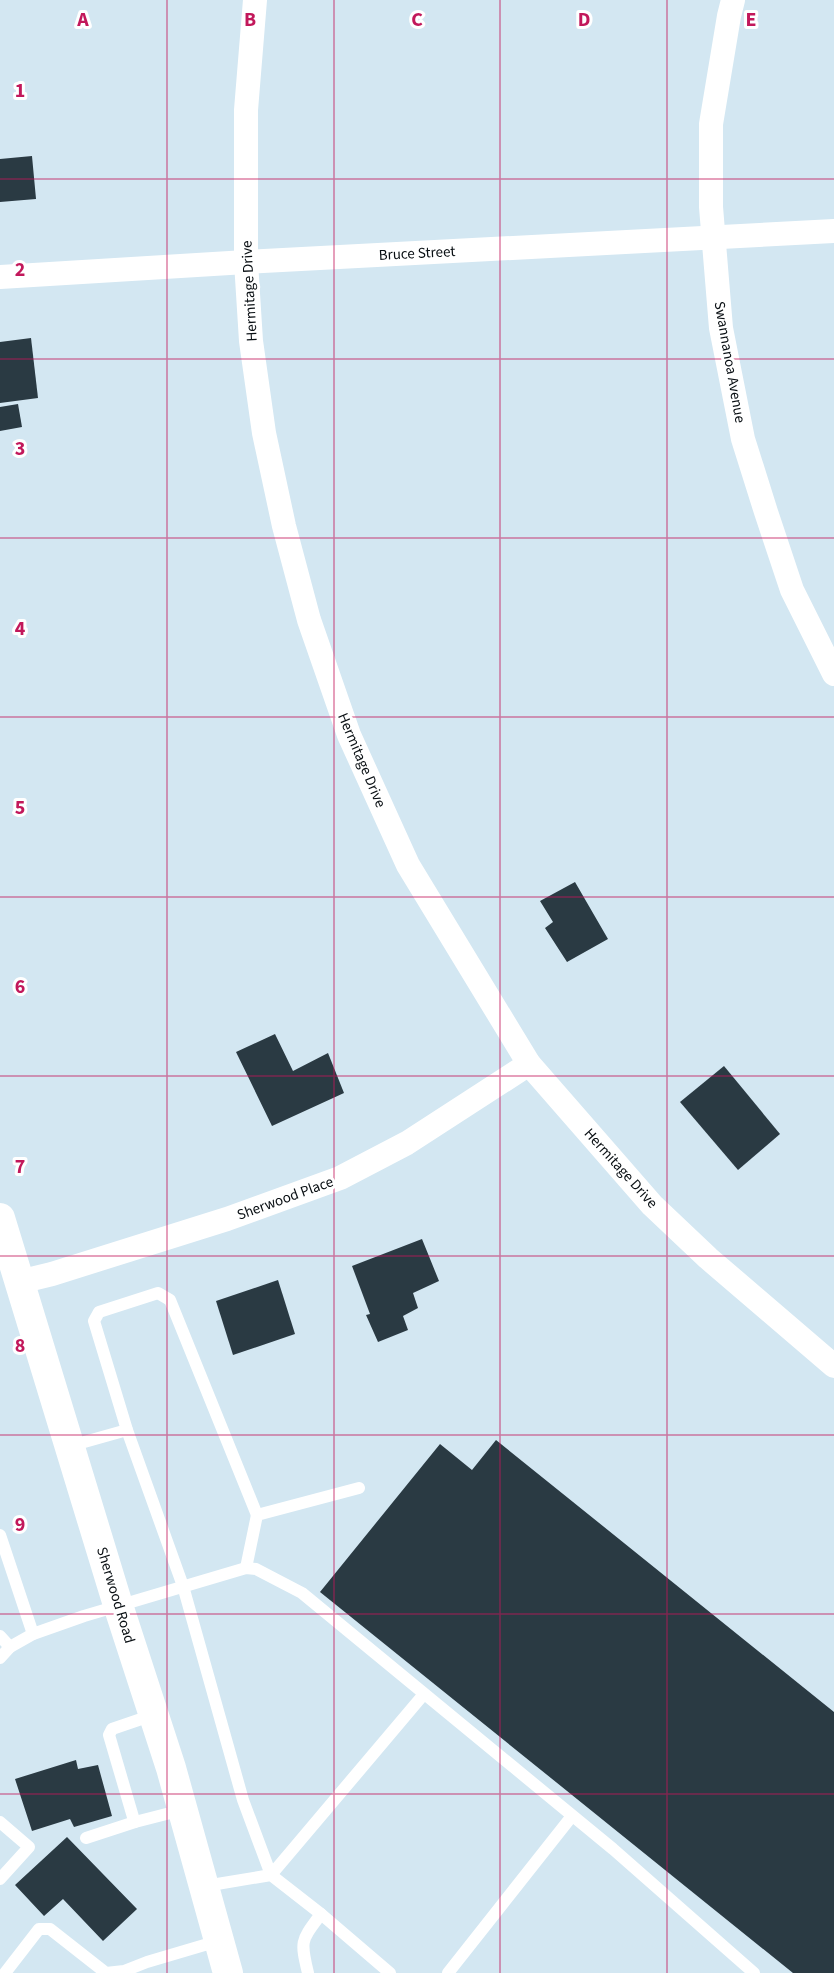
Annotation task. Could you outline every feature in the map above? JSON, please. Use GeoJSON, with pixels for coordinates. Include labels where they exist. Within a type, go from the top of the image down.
{"type":"FeatureCollection","features":[{"type":"Feature","properties":{"kind":"street","name":"Hermitage Drive"},"geometry":{"type":"LineString","coordinates":[[255,0],[246,110],[246,262],[251,341],[262,422],[281,514],[309,620],[349,735],[408,865],[529,1064],[652,1205],[708,1258],[834,1366]]}},
{"type":"Feature","properties":{"kind":"street","name":"Swannanoa Avenue"},"geometry":{"type":"LineString","coordinates":[[733,0],[711,124],[713,238],[721,328],[743,439],[792,590],[834,674]]}},
{"type":"Feature","properties":{"kind":"street","name":"Bruce Street"},"geometry":{"type":"LineString","coordinates":[[0,277],[834,231]]}},
{"type":"Feature","properties":{"kind":"street","name":"Sherwood Place"},"geometry":{"type":"LineString","coordinates":[[20,1282],[227,1220],[340,1178],[407,1143],[529,1064]]}},
{"type":"Feature","properties":{"kind":"street","name":"Sherwood Road"},"geometry":{"type":"LineString","coordinates":[[0,1218],[182,1810],[228,1973]]}},
{"type":"Feature","properties":{"kind":"lane"},"geometry":{"type":"LineString","coordinates":[[246,1568],[256,1515],[170,1300],[158,1293],[99,1312],[94,1321],[127,1430],[183,1586],[243,1800],[271,1875],[390,1973]]}},
{"type":"Feature","properties":{"kind":"lane"},"geometry":{"type":"LineString","coordinates":[[70,1446],[127,1430]]}},
{"type":"Feature","properties":{"kind":"lane"},"geometry":{"type":"LineString","coordinates":[[256,1515],[358,1488]]}},
{"type":"Feature","properties":{"kind":"lane"},"geometry":{"type":"LineString","coordinates":[[0,1535],[33,1634]]}},
{"type":"Feature","properties":{"kind":"lane"},"geometry":{"type":"LineString","coordinates":[[0,1658],[10,1647],[33,1634],[183,1586],[246,1568],[256,1569],[302,1593],[613,1849],[754,1973]]}},
{"type":"Feature","properties":{"kind":"lane"},"geometry":{"type":"LineString","coordinates":[[0,1636],[10,1647]]}},
{"type":"Feature","properties":{"kind":"lane"},"geometry":{"type":"LineString","coordinates":[[204,1886],[271,1875],[424,1694]]}},
{"type":"Feature","properties":{"kind":"lane"},"geometry":{"type":"LineString","coordinates":[[135,1822],[109,1735],[112,1729],[153,1715]]}},
{"type":"Feature","properties":{"kind":"lane"},"geometry":{"type":"LineString","coordinates":[[86,1838],[182,1810]]}},
{"type":"Feature","properties":{"kind":"lane"},"geometry":{"type":"LineString","coordinates":[[448,1973],[572,1816]]}},
{"type":"Feature","properties":{"kind":"lane"},"geometry":{"type":"LineString","coordinates":[[0,1822],[29,1847],[0,1879]]}},
{"type":"Feature","properties":{"kind":"lane"},"geometry":{"type":"LineString","coordinates":[[308,1973],[302,1946],[305,1936],[321,1914]]}},
{"type":"Feature","properties":{"kind":"lane"},"geometry":{"type":"LineString","coordinates":[[5,1973],[39,1929],[50,1929],[106,1973],[124,1971],[219,1941]]}},
{"type":"Feature","properties":{"kind":"building"},"geometry":{"type":"Polygon","coordinates":[[[32,156],[36,199],[0,202],[0,159],[32,156]]]}},
{"type":"Feature","properties":{"kind":"building"},"geometry":{"type":"Polygon","coordinates":[[[31,338],[38,398],[0,403],[0,342],[31,338]]]}},
{"type":"Feature","properties":{"kind":"building"},"geometry":{"type":"Polygon","coordinates":[[[18,404],[22,427],[0,431],[0,407],[18,404]]]}},
{"type":"Feature","properties":{"kind":"building"},"geometry":{"type":"Polygon","coordinates":[[[575,882],[608,939],[567,962],[545,928],[553,922],[540,901],[575,882]]]}},
{"type":"Feature","properties":{"kind":"building"},"geometry":{"type":"Polygon","coordinates":[[[275,1034],[293,1071],[328,1053],[344,1093],[272,1126],[236,1052],[275,1034]]]}},
{"type":"Feature","properties":{"kind":"building"},"geometry":{"type":"Polygon","coordinates":[[[724,1066],[780,1134],[738,1170],[680,1102],[724,1066]]]}},
{"type":"Feature","properties":{"kind":"building"},"geometry":{"type":"Polygon","coordinates":[[[422,1239],[439,1281],[413,1293],[418,1308],[403,1316],[408,1330],[378,1342],[366,1315],[370,1314],[352,1266],[422,1239]]]}},
{"type":"Feature","properties":{"kind":"building"},"geometry":{"type":"Polygon","coordinates":[[[278,1280],[295,1334],[233,1355],[216,1301],[278,1280]]]}},
{"type":"Feature","properties":{"kind":"building"},"geometry":{"type":"Polygon","coordinates":[[[496,1440],[834,1712],[834,1973],[793,1973],[320,1592],[440,1444],[472,1470],[496,1440]]]}},
{"type":"Feature","properties":{"kind":"building"},"geometry":{"type":"Polygon","coordinates":[[[76,1760],[78,1769],[98,1765],[112,1816],[74,1827],[70,1819],[32,1831],[15,1779],[76,1760]]]}},
{"type":"Feature","properties":{"kind":"building"},"geometry":{"type":"Polygon","coordinates":[[[67,1837],[137,1909],[103,1941],[63,1899],[44,1916],[15,1885],[67,1837]]]}}]}
